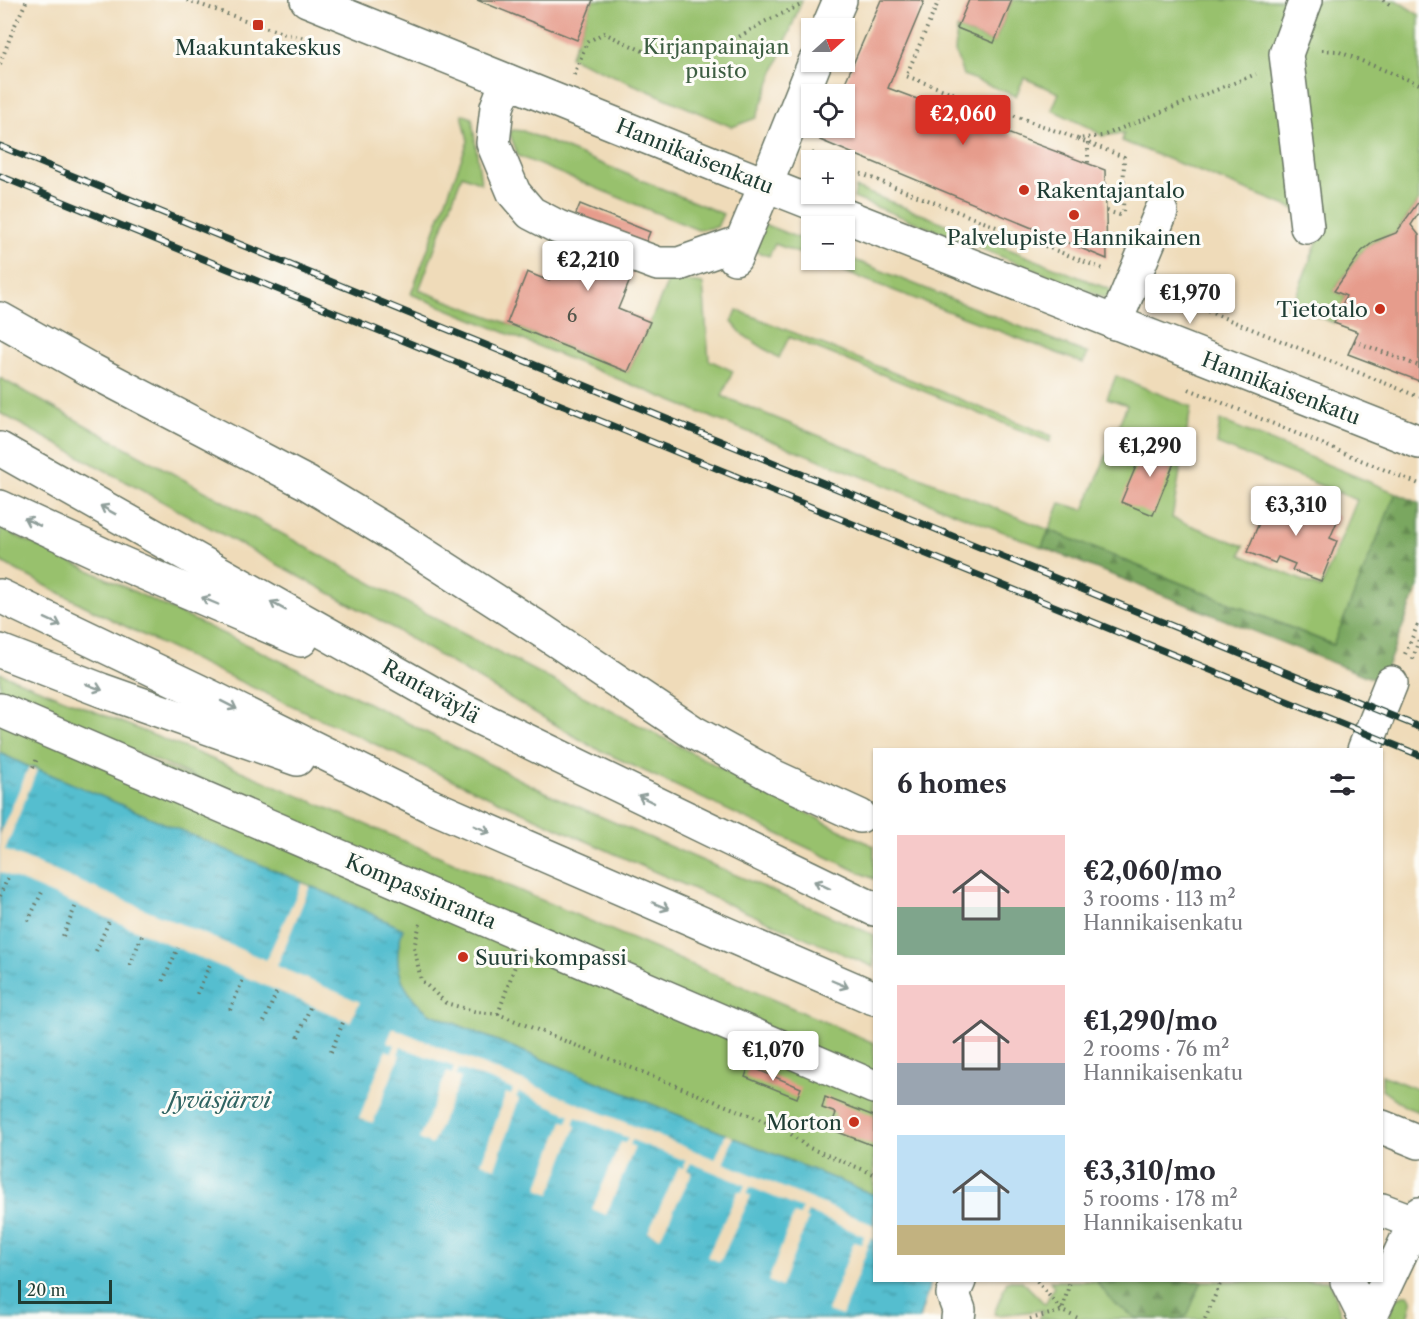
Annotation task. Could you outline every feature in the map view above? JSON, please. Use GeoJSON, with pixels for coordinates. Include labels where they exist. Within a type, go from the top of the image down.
{"type":"FeatureCollection","features":[{"type":"Feature","properties":{"kind":"main road","name":"Hannikaisenkatu"},"geometry":{"type":"LineString","coordinates":[[307,0],[1419,442]]}},
{"type":"Feature","properties":{"kind":"main road"},"geometry":{"type":"LineString","coordinates":[[1306,0],[1286,54],[1307,227]]}},
{"type":"Feature","properties":{"kind":"main road"},"geometry":{"type":"LineString","coordinates":[[825,1],[827,18]]}},
{"type":"Feature","properties":{"kind":"main road"},"geometry":{"type":"LineString","coordinates":[[507,81],[497,107],[493,143],[514,193],[531,213],[558,227],[658,264],[678,264],[738,250],[811,72]]}},
{"type":"Feature","properties":{"kind":"main road"},"geometry":{"type":"LineString","coordinates":[[1115,323],[1161,212]]}},
{"type":"Feature","properties":{"kind":"main road"},"geometry":{"type":"LineString","coordinates":[[0,319],[89,369],[307,483],[417,550],[693,732],[775,777],[860,816]]}},
{"type":"Feature","properties":{"kind":"main road","name":"Rantaväylä"},"geometry":{"type":"LineString","coordinates":[[0,449],[457,707],[873,909]]}},
{"type":"Feature","properties":{"kind":"main road"},"geometry":{"type":"LineString","coordinates":[[0,507],[121,563],[457,707]]}},
{"type":"Feature","properties":{"kind":"main road"},"geometry":{"type":"LineString","coordinates":[[0,596],[211,697],[429,806],[873,998]]}},
{"type":"Feature","properties":{"kind":"main road"},"geometry":{"type":"LineString","coordinates":[[0,651],[101,690],[429,806]]}},
{"type":"Feature","properties":{"kind":"main road"},"geometry":{"type":"LineString","coordinates":[[1365,748],[1391,683]]}},
{"type":"Feature","properties":{"kind":"main road","name":"Kompassinranta"},"geometry":{"type":"LineString","coordinates":[[0,710],[873,1087]]}},
{"type":"Feature","properties":{"kind":"main road"},"geometry":{"type":"LineString","coordinates":[[1383,1127],[1419,1142]]}},
{"type":"Feature","properties":{"kind":"main road"},"geometry":{"type":"LineString","coordinates":[[1368,1319],[1418,1220],[1383,1210]]}},
{"type":"Feature","properties":{"kind":"main road"},"geometry":{"type":"LineString","coordinates":[[958,1319],[959,1310],[953,1294],[959,1282]]}},
{"type":"Feature","properties":{"kind":"main road"},"geometry":{"type":"LineString","coordinates":[[1348,1282],[1368,1319]]}},
{"type":"Feature","properties":{"kind":"path"},"geometry":{"type":"LineString","coordinates":[[0,64],[27,0]]}},
{"type":"Feature","properties":{"kind":"path"},"geometry":{"type":"LineString","coordinates":[[939,0],[906,76],[1124,158],[1122,226]]}},
{"type":"Feature","properties":{"kind":"path"},"geometry":{"type":"LineString","coordinates":[[1383,0],[1390,5]]}},
{"type":"Feature","properties":{"kind":"path"},"geometry":{"type":"LineString","coordinates":[[573,78],[587,42],[604,33],[645,52],[683,55],[720,48],[764,22],[825,1]]}},
{"type":"Feature","properties":{"kind":"path"},"geometry":{"type":"LineString","coordinates":[[1078,139],[1102,136],[1270,68],[1286,54],[1308,49],[1337,51],[1419,84]]}},
{"type":"Feature","properties":{"kind":"path"},"geometry":{"type":"LineString","coordinates":[[1088,143],[1088,163]]}},
{"type":"Feature","properties":{"kind":"path"},"geometry":{"type":"LineString","coordinates":[[1107,211],[1122,216]]}},
{"type":"Feature","properties":{"kind":"path"},"geometry":{"type":"LineString","coordinates":[[1354,341],[1419,366]]}},
{"type":"Feature","properties":{"kind":"path"},"geometry":{"type":"LineString","coordinates":[[0,896],[9,875]]}},
{"type":"Feature","properties":{"kind":"path"},"geometry":{"type":"LineString","coordinates":[[28,921],[43,890]]}},
{"type":"Feature","properties":{"kind":"path"},"geometry":{"type":"LineString","coordinates":[[433,897],[422,917],[414,947],[421,980],[446,1003],[477,1012],[498,1014],[786,1130],[807,1147],[873,1174]]}},
{"type":"Feature","properties":{"kind":"path"},"geometry":{"type":"LineString","coordinates":[[63,936],[76,905]]}},
{"type":"Feature","properties":{"kind":"path"},"geometry":{"type":"LineString","coordinates":[[96,951],[110,919]]}},
{"type":"Feature","properties":{"kind":"path"},"geometry":{"type":"LineString","coordinates":[[130,965],[144,933]]}},
{"type":"Feature","properties":{"kind":"path"},"geometry":{"type":"LineString","coordinates":[[498,1014],[526,937]]}},
{"type":"Feature","properties":{"kind":"path"},"geometry":{"type":"LineString","coordinates":[[163,981],[178,948]]}},
{"type":"Feature","properties":{"kind":"path"},"geometry":{"type":"LineString","coordinates":[[197,994],[211,962]]}},
{"type":"Feature","properties":{"kind":"path"},"geometry":{"type":"LineString","coordinates":[[230,1010],[244,977]]}},
{"type":"Feature","properties":{"kind":"path"},"geometry":{"type":"LineString","coordinates":[[264,1022],[277,991]]}},
{"type":"Feature","properties":{"kind":"path"},"geometry":{"type":"LineString","coordinates":[[298,1037],[311,1005]]}},
{"type":"Feature","properties":{"kind":"path"},"geometry":{"type":"LineString","coordinates":[[331,1052],[345,1020]]}},
{"type":"Feature","properties":{"kind":"path"},"geometry":{"type":"LineString","coordinates":[[1037,1282],[1062,1311],[1080,1319]]}},
{"type":"Feature","properties":{"kind":"path"},"geometry":{"type":"LineString","coordinates":[[1062,1311],[1070,1282]]}},
{"type":"Feature","properties":{"kind":"path"},"geometry":{"type":"LineString","coordinates":[[1205,1319],[1220,1284]]}},
{"type":"Feature","properties":{"kind":"path"},"geometry":{"type":"LineString","coordinates":[[1030,1319],[1062,1311]]}},
{"type":"Feature","properties":{"kind":"green space","name":"Kirjanpainajan puisto"},"geometry":{"type":"Polygon","coordinates":[[[593,0],[802,0],[756,118],[732,127],[570,57],[593,0]]]}},
{"type":"Feature","properties":{"kind":"green space"},"geometry":{"type":"Polygon","coordinates":[[[1012,0],[1396,0],[1419,15],[1419,201],[1396,233],[1375,241],[1362,251],[1334,291],[1346,296],[1334,323],[1292,306],[1324,224],[1297,210],[1122,141],[1124,133],[1102,136],[1052,110],[1059,93],[1024,78],[1016,96],[963,75],[955,52],[957,28],[994,43],[1012,0]]]}},
{"type":"Feature","properties":{"kind":"green space"},"geometry":{"type":"Polygon","coordinates":[[[462,114],[472,118],[481,183],[462,175],[419,290],[628,372],[669,279],[703,284],[709,360],[733,371],[722,396],[1049,530],[1042,547],[713,418],[411,294],[468,141],[462,114]]]}},
{"type":"Feature","properties":{"kind":"green space"},"geometry":{"type":"Polygon","coordinates":[[[512,130],[523,131],[723,214],[717,227],[698,230],[518,156],[510,134],[512,130]]]}},
{"type":"Feature","properties":{"kind":"green space"},"geometry":{"type":"Polygon","coordinates":[[[856,188],[1111,290],[1107,299],[855,198],[856,188]]]}},
{"type":"Feature","properties":{"kind":"green space"},"geometry":{"type":"Polygon","coordinates":[[[761,223],[801,239],[801,254],[775,244],[769,256],[750,249],[761,223]]]}},
{"type":"Feature","properties":{"kind":"green space"},"geometry":{"type":"Polygon","coordinates":[[[855,260],[1088,354],[1083,363],[840,270],[855,270],[855,260]]]}},
{"type":"Feature","properties":{"kind":"green space"},"geometry":{"type":"Polygon","coordinates":[[[737,310],[1052,436],[1050,442],[789,337],[779,358],[743,335],[732,322],[737,310]]]}},
{"type":"Feature","properties":{"kind":"green space"},"geometry":{"type":"Polygon","coordinates":[[[1116,376],[1191,407],[1172,518],[1244,546],[1241,555],[1321,588],[1357,500],[1217,444],[1220,420],[1396,493],[1334,645],[1049,530],[1060,503],[1084,510],[1127,405],[1107,398],[1116,376]]]}},
{"type":"Feature","properties":{"kind":"green space"},"geometry":{"type":"Polygon","coordinates":[[[0,378],[458,631],[873,846],[873,879],[591,746],[381,621],[0,413],[0,378]]]}},
{"type":"Feature","properties":{"kind":"green space"},"geometry":{"type":"Polygon","coordinates":[[[1396,493],[1419,503],[1419,585],[1381,682],[1042,547],[1049,530],[1333,645],[1396,493]]]}},
{"type":"Feature","properties":{"kind":"green space"},"geometry":{"type":"Polygon","coordinates":[[[0,528],[346,692],[551,795],[873,935],[873,967],[686,886],[233,678],[92,610],[0,561],[0,528]]]}},
{"type":"Feature","properties":{"kind":"green space"},"geometry":{"type":"Polygon","coordinates":[[[0,673],[234,768],[873,1043],[873,1195],[429,1013],[408,991],[399,973],[397,953],[402,929],[336,897],[0,753],[0,712],[215,785],[0,696],[0,673]]]}},
{"type":"Feature","properties":{"kind":"green space"},"geometry":{"type":"Polygon","coordinates":[[[1383,1075],[1419,1090],[1419,1112],[1406,1107],[1383,1091],[1383,1075]]]}},
{"type":"Feature","properties":{"kind":"green space"},"geometry":{"type":"Polygon","coordinates":[[[1007,1282],[1023,1282],[1045,1304],[1054,1287],[1051,1282],[1329,1282],[1343,1319],[1038,1319],[1043,1310],[994,1314],[1007,1282]]]}},
{"type":"Feature","properties":{"kind":"green space"},"geometry":{"type":"Polygon","coordinates":[[[1097,1282],[1202,1282],[1187,1316],[1179,1319],[1138,1319],[1116,1305],[1097,1282]]]}},
{"type":"Feature","properties":{"kind":"green space"},"geometry":{"type":"Polygon","coordinates":[[[1409,1295],[1412,1301],[1408,1319],[1388,1319],[1395,1299],[1409,1295]]]}},
{"type":"Feature","properties":{"kind":"water","name":"Jyväsjärvi"},"geometry":{"type":"Polygon","coordinates":[[[0,753],[336,897],[403,929],[398,953],[401,976],[411,995],[429,1013],[873,1195],[873,1282],[931,1282],[919,1319],[0,1319],[0,753]]]}},
{"type":"Feature","properties":{"kind":"pier"},"geometry":{"type":"Polygon","coordinates":[[[29,767],[37,770],[5,850],[266,960],[302,883],[310,886],[277,966],[360,1002],[350,1022],[0,872],[0,834],[29,767]]]}},
{"type":"Feature","properties":{"kind":"pier"},"geometry":{"type":"Polygon","coordinates":[[[393,1028],[715,1159],[726,1134],[733,1137],[724,1163],[873,1225],[873,1239],[871,1238],[867,1246],[842,1316],[827,1311],[854,1242],[861,1244],[864,1236],[808,1212],[805,1218],[808,1219],[781,1287],[768,1281],[794,1214],[800,1216],[802,1209],[750,1187],[747,1194],[751,1196],[720,1262],[707,1257],[738,1191],[742,1192],[745,1185],[691,1163],[687,1170],[692,1173],[660,1238],[648,1232],[679,1167],[683,1168],[686,1161],[632,1140],[630,1145],[635,1147],[606,1215],[592,1209],[621,1142],[625,1143],[628,1138],[576,1117],[573,1124],[576,1126],[550,1194],[537,1189],[563,1121],[567,1122],[570,1115],[519,1092],[516,1097],[519,1099],[495,1168],[481,1163],[506,1093],[511,1095],[513,1090],[459,1069],[456,1076],[461,1078],[432,1145],[419,1139],[447,1072],[452,1074],[454,1067],[401,1047],[398,1054],[400,1055],[373,1123],[359,1118],[386,1050],[392,1053],[395,1045],[387,1042],[393,1028]]]}},
{"type":"Feature","properties":{"kind":"building"},"geometry":{"type":"Polygon","coordinates":[[[477,0],[593,0],[577,40],[477,0]]]}},
{"type":"Feature","properties":{"kind":"building","name":"Rakentajantalo"},"geometry":{"type":"Polygon","coordinates":[[[881,0],[924,2],[888,88],[1105,170],[1107,259],[855,155],[855,150],[844,150],[820,140],[821,138],[855,138],[855,84],[844,84],[850,72],[855,72],[855,60],[881,0]]]}},
{"type":"Feature","properties":{"kind":"building"},"geometry":{"type":"Polygon","coordinates":[[[969,0],[1012,0],[994,43],[957,28],[969,0]]]}},
{"type":"Feature","properties":{"kind":"building","name":"Tietotalo"},"geometry":{"type":"Polygon","coordinates":[[[1419,201],[1419,213],[1411,225],[1419,235],[1419,381],[1348,354],[1358,332],[1334,323],[1346,296],[1334,291],[1362,251],[1375,241],[1396,233],[1419,201]]]}},
{"type":"Feature","properties":{"kind":"building"},"geometry":{"type":"Polygon","coordinates":[[[580,204],[650,232],[618,309],[650,322],[628,372],[507,323],[527,272],[549,281],[580,204]]]}},
{"type":"Feature","properties":{"kind":"building"},"geometry":{"type":"Polygon","coordinates":[[[1147,440],[1178,453],[1153,515],[1121,502],[1147,440]]]}},
{"type":"Feature","properties":{"kind":"building"},"geometry":{"type":"Polygon","coordinates":[[[1280,493],[1339,517],[1330,538],[1337,541],[1321,581],[1292,570],[1295,564],[1278,557],[1275,563],[1247,552],[1264,511],[1272,514],[1280,493]]]}},
{"type":"Feature","properties":{"kind":"building"},"geometry":{"type":"Polygon","coordinates":[[[749,1066],[801,1088],[797,1098],[745,1077],[749,1066]]]}},
{"type":"Feature","properties":{"kind":"building","name":"Morton"},"geometry":{"type":"Polygon","coordinates":[[[825,1097],[873,1116],[873,1146],[830,1129],[836,1113],[822,1108],[825,1097]]]}},
{"type":"Feature","properties":{"kind":"railway"},"geometry":{"type":"LineString","coordinates":[[0,146],[1419,727]]}},
{"type":"Feature","properties":{"kind":"railway"},"geometry":{"type":"LineString","coordinates":[[0,176],[1419,755]]}},
{"type":"Feature","properties":{"kind":"place","name":"Maakuntakeskus"},"geometry":{"type":"Point","coordinates":[258,25]}},
{"type":"Feature","properties":{"kind":"place","name":"Rakentajantalo"},"geometry":{"type":"Point","coordinates":[1024,190]}},
{"type":"Feature","properties":{"kind":"place","name":"Palvelupiste Hannikainen"},"geometry":{"type":"Point","coordinates":[1074,215]}},
{"type":"Feature","properties":{"kind":"place","name":"Tietotalo"},"geometry":{"type":"Point","coordinates":[1380,309]}},
{"type":"Feature","properties":{"kind":"place","name":"Suuri kompassi"},"geometry":{"type":"Point","coordinates":[463,957]}},
{"type":"Feature","properties":{"kind":"place","name":"Morton"},"geometry":{"type":"Point","coordinates":[854,1122]}}]}
